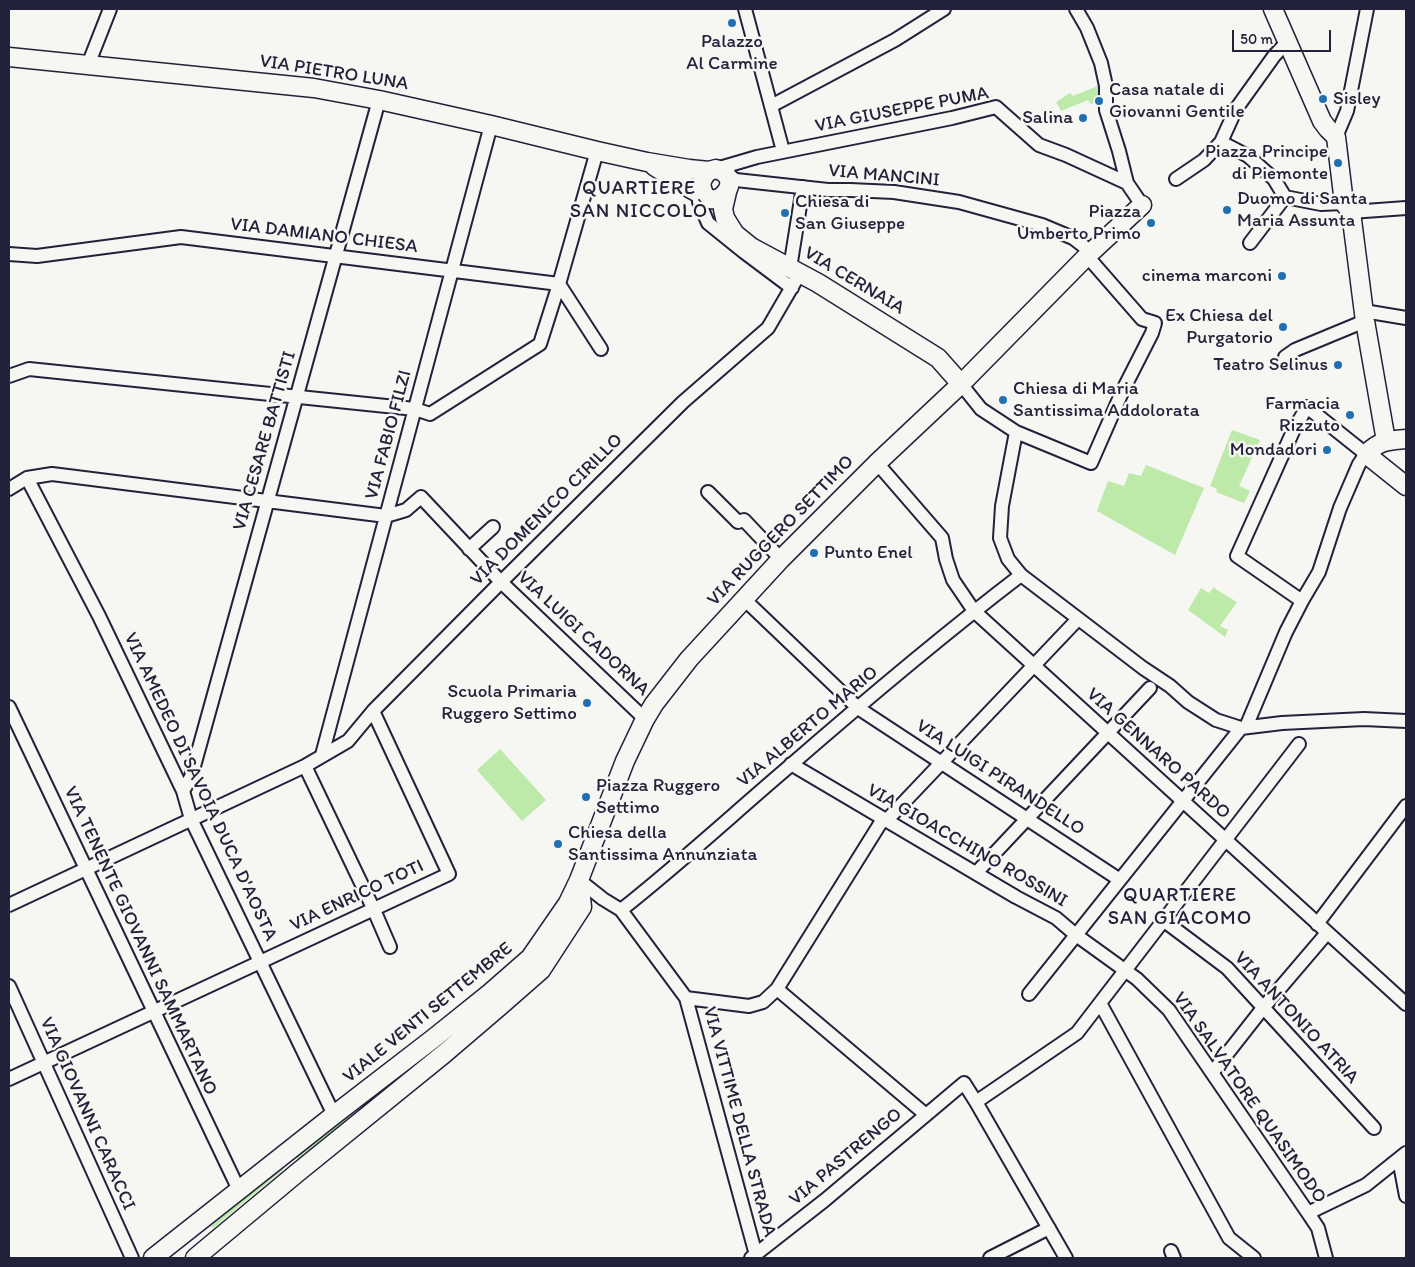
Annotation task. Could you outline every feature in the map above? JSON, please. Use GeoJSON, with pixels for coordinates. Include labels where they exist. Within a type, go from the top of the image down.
{"type":"FeatureCollection","features":[{"type":"Feature","properties":{"kind":"street"},"geometry":{"type":"LineString","coordinates":[[88,65],[110,9]]}},
{"type":"Feature","properties":{"kind":"street"},"geometry":{"type":"LineString","coordinates":[[745,9],[783,152]]}},
{"type":"Feature","properties":{"kind":"street"},"geometry":{"type":"LineString","coordinates":[[771,106],[895,40],[944,9]]}},
{"type":"Feature","properties":{"kind":"street"},"geometry":{"type":"LineString","coordinates":[[1076,9],[1087,28],[1101,63],[1106,86],[1106,110],[1127,183],[1142,205]]}},
{"type":"Feature","properties":{"kind":"street"},"geometry":{"type":"LineString","coordinates":[[1367,9],[1347,111],[1336,137],[1386,441]]}},
{"type":"Feature","properties":{"kind":"street"},"geometry":{"type":"LineString","coordinates":[[1280,13],[1288,41],[1322,121],[1336,137]]}},
{"type":"Feature","properties":{"kind":"street"},"geometry":{"type":"LineString","coordinates":[[1176,180],[1204,160],[1221,142],[1236,109],[1274,56],[1288,41]]}},
{"type":"Feature","properties":{"kind":"street","name":"VIA PIETRO LUNA"},"geometry":{"type":"LineString","coordinates":[[9,57],[314,88],[379,100],[647,162],[689,169],[717,183]]}},
{"type":"Feature","properties":{"kind":"street","name":"VIA CESARE BATTISTI"},"geometry":{"type":"LineString","coordinates":[[183,791],[191,778],[379,100]]}},
{"type":"Feature","properties":{"kind":"street","name":"VIA GIUSEPPE PUMA"},"geometry":{"type":"LineString","coordinates":[[717,183],[757,157],[952,118],[996,107],[1039,145],[1066,155],[1127,183]]}},
{"type":"Feature","properties":{"kind":"street","name":"VIA FABIO FILZI"},"geometry":{"type":"LineString","coordinates":[[322,754],[491,125]]}},
{"type":"Feature","properties":{"kind":"street"},"geometry":{"type":"LineString","coordinates":[[1221,142],[1248,156],[1274,180],[1285,197],[1348,208],[1406,208]]}},
{"type":"Feature","properties":{"kind":"street"},"geometry":{"type":"LineString","coordinates":[[9,376],[29,368],[415,409],[430,414],[540,344],[597,151]]}},
{"type":"Feature","properties":{"kind":"street"},"geometry":{"type":"LineString","coordinates":[[717,183],[757,157]]}},
{"type":"Feature","properties":{"kind":"street","name":"VIA PIETRO LUNA"},"geometry":{"type":"LineString","coordinates":[[647,162],[717,183]]}},
{"type":"Feature","properties":{"kind":"street","name":"VIA MANCINI"},"geometry":{"type":"LineString","coordinates":[[717,183],[894,192],[959,202],[1042,225],[1073,238],[1086,248],[1087,256],[1142,319],[1155,323],[1152,333],[1123,390],[1091,463],[1016,432]]}},
{"type":"Feature","properties":{"kind":"street","name":"VIA CERNAIA"},"geometry":{"type":"LineString","coordinates":[[717,183],[725,218],[736,234],[751,247],[794,276]]}},
{"type":"Feature","properties":{"kind":"street","name":"VIA CERNAIA"},"geometry":{"type":"LineString","coordinates":[[717,183],[699,202],[708,223],[744,252],[794,276],[818,283],[938,358],[960,384]]}},
{"type":"Feature","properties":{"kind":"street"},"geometry":{"type":"LineString","coordinates":[[794,276],[803,187]]}},
{"type":"Feature","properties":{"kind":"street"},"geometry":{"type":"LineString","coordinates":[[1250,242],[1285,197]]}},
{"type":"Feature","properties":{"kind":"street","name":"VIA RUGGERO SETTIMO"},"geometry":{"type":"LineString","coordinates":[[645,719],[654,704],[689,659],[781,559],[877,463],[960,384],[1087,256],[1142,205]]}},
{"type":"Feature","properties":{"kind":"street","name":"VIA DAMIANO CHIESA"},"geometry":{"type":"LineString","coordinates":[[9,254],[37,256],[181,237],[559,284]]}},
{"type":"Feature","properties":{"kind":"street","name":"VIA DOMENICO CIRILLO"},"geometry":{"type":"LineString","coordinates":[[9,905],[305,766],[322,754],[348,741],[373,711],[683,402],[768,328],[794,276]]}},
{"type":"Feature","properties":{"kind":"street"},"geometry":{"type":"LineString","coordinates":[[559,284],[601,349]]}},
{"type":"Feature","properties":{"kind":"street"},"geometry":{"type":"LineString","coordinates":[[1285,357],[1295,350],[1364,316],[1406,318]]}},
{"type":"Feature","properties":{"kind":"street"},"geometry":{"type":"LineString","coordinates":[[960,384],[982,409],[1016,432],[1002,506],[1000,538],[1008,559],[1021,575],[1078,619],[1170,686],[1188,702],[1216,720],[1243,727],[1364,719],[1406,721]]}},
{"type":"Feature","properties":{"kind":"street"},"geometry":{"type":"LineString","coordinates":[[1302,601],[1237,556],[1294,429],[1307,407],[1406,486]]}},
{"type":"Feature","properties":{"kind":"street"},"geometry":{"type":"LineString","coordinates":[[1366,454],[1376,445],[1386,441],[1406,439]]}},
{"type":"Feature","properties":{"kind":"street","name":"VIA GIOACCHINO ROSSINI"},"geometry":{"type":"LineString","coordinates":[[791,764],[1016,897],[1056,918],[1076,935],[1243,727],[1286,632],[1319,572],[1340,508],[1359,464],[1366,454]]}},
{"type":"Feature","properties":{"kind":"street","name":"VIA GENNARO PARDO"},"geometry":{"type":"LineString","coordinates":[[877,463],[942,538],[946,559],[954,580],[974,611],[1406,1004]]}},
{"type":"Feature","properties":{"kind":"street"},"geometry":{"type":"LineString","coordinates":[[9,489],[27,478],[52,474],[386,516]]}},
{"type":"Feature","properties":{"kind":"street","name":"VIA AMEDEO DI SAVOIA DUCA D'AOSTA"},"geometry":{"type":"LineString","coordinates":[[27,478],[99,616],[183,791],[191,819],[334,1115]]}},
{"type":"Feature","properties":{"kind":"street"},"geometry":{"type":"LineString","coordinates":[[708,492],[738,522],[744,520],[781,559]]}},
{"type":"Feature","properties":{"kind":"street","name":"VIA LUIGI CADORNA"},"geometry":{"type":"LineString","coordinates":[[386,516],[406,510],[421,497],[501,582],[645,719]]}},
{"type":"Feature","properties":{"kind":"street"},"geometry":{"type":"LineString","coordinates":[[469,549],[493,527]]}},
{"type":"Feature","properties":{"kind":"street","name":"VIA ALBERTO MARIO"},"geometry":{"type":"LineString","coordinates":[[621,910],[665,876],[791,764],[974,611],[1021,575]]}},
{"type":"Feature","properties":{"kind":"street","name":"VIA LUIGI PIRANDELLO"},"geometry":{"type":"LineString","coordinates":[[744,599],[858,708],[1120,880]]}},
{"type":"Feature","properties":{"kind":"street"},"geometry":{"type":"LineString","coordinates":[[645,719],[625,761],[579,880],[603,900],[621,910],[686,998],[749,1006],[764,1002],[777,989],[885,820],[1078,619]]}},
{"type":"Feature","properties":{"kind":"street"},"geometry":{"type":"LineString","coordinates":[[976,873],[1150,688]]}},
{"type":"Feature","properties":{"kind":"street","name":"VIA TENENTE GIOVANNI SAMMARTANO"},"geometry":{"type":"LineString","coordinates":[[9,707],[238,1190]]}},
{"type":"Feature","properties":{"kind":"street","name":"VIA ENRICO TOTI"},"geometry":{"type":"LineString","coordinates":[[9,1079],[449,874],[373,711]]}},
{"type":"Feature","properties":{"kind":"street"},"geometry":{"type":"LineString","coordinates":[[1066,1258],[976,1102],[1077,1033],[1299,744]]}},
{"type":"Feature","properties":{"kind":"street"},"geometry":{"type":"LineString","coordinates":[[305,766],[390,947]]}},
{"type":"Feature","properties":{"kind":"street"},"geometry":{"type":"LineString","coordinates":[[1212,1073],[1264,1008],[1406,806]]}},
{"type":"Feature","properties":{"kind":"street","name":"VIALE VENTI SETTEMBRE"},"geometry":{"type":"LineString","coordinates":[[153,1258],[490,994],[530,958],[568,904],[579,880]]}},
{"type":"Feature","properties":{"kind":"street","name":"VIALE VENTI SETTEMBRE"},"geometry":{"type":"LineString","coordinates":[[195,1258],[445,1053],[541,970],[582,908],[579,880]]}},
{"type":"Feature","properties":{"kind":"street","name":"VIA ANTONIO ATRIA"},"geometry":{"type":"LineString","coordinates":[[1163,920],[1226,968],[1374,1128]]}},
{"type":"Feature","properties":{"kind":"street"},"geometry":{"type":"LineString","coordinates":[[1029,994],[1076,935]]}},
{"type":"Feature","properties":{"kind":"street","name":"VIA SALVATORE QUASIMODO"},"geometry":{"type":"LineString","coordinates":[[1076,935],[1137,979],[1169,1010],[1318,1228],[1326,1258]]}},
{"type":"Feature","properties":{"kind":"street","name":"VIA GIOVANNI CARACCI"},"geometry":{"type":"LineString","coordinates":[[9,986],[132,1258]]}},
{"type":"Feature","properties":{"kind":"street"},"geometry":{"type":"LineString","coordinates":[[777,989],[925,1114]]}},
{"type":"Feature","properties":{"kind":"street","name":"VIA VITTIME DELLA STRADA"},"geometry":{"type":"LineString","coordinates":[[686,998],[754,1257]]}},
{"type":"Feature","properties":{"kind":"street"},"geometry":{"type":"LineString","coordinates":[[1100,1003],[1228,1238],[1254,1258]]}},
{"type":"Feature","properties":{"kind":"street","name":"VIA PASTRENGO"},"geometry":{"type":"LineString","coordinates":[[754,1257],[964,1083],[976,1102]]}},
{"type":"Feature","properties":{"kind":"street"},"geometry":{"type":"LineString","coordinates":[[1308,1213],[1366,1185],[1402,1156]]}},
{"type":"Feature","properties":{"kind":"street"},"geometry":{"type":"LineString","coordinates":[[1402,1156],[1406,1196]]}},
{"type":"Feature","properties":{"kind":"street"},"geometry":{"type":"LineString","coordinates":[[990,1258],[1049,1228]]}},
{"type":"Feature","properties":{"kind":"green space"},"geometry":{"type":"Polygon","coordinates":[[[1098,86],[1102,100],[1091,104],[1088,100],[1061,111],[1056,102],[1070,93],[1073,96],[1098,86]]]}},
{"type":"Feature","properties":{"kind":"green space"},"geometry":{"type":"Polygon","coordinates":[[[1232,430],[1260,440],[1239,486],[1250,491],[1244,503],[1216,492],[1217,489],[1210,486],[1232,430]]]}},
{"type":"Feature","properties":{"kind":"green space"},"geometry":{"type":"Polygon","coordinates":[[[1146,465],[1204,488],[1175,555],[1097,511],[1108,481],[1124,486],[1129,473],[1141,476],[1146,465]]]}},
{"type":"Feature","properties":{"kind":"green space"},"geometry":{"type":"Polygon","coordinates":[[[1214,587],[1237,602],[1220,626],[1228,630],[1225,637],[1188,610],[1201,588],[1209,593],[1214,587]]]}},
{"type":"Feature","properties":{"kind":"green space"},"geometry":{"type":"Polygon","coordinates":[[[500,749],[546,800],[522,821],[477,770],[500,749]]]}},
{"type":"Feature","properties":{"kind":"green space"},"geometry":{"type":"Polygon","coordinates":[[[360,1105],[362,1108],[298,1160],[296,1157],[360,1105]]]}},
{"type":"Feature","properties":{"kind":"green space"},"geometry":{"type":"Polygon","coordinates":[[[281,1168],[283,1170],[213,1228],[211,1226],[281,1168]]]}},
{"type":"Feature","properties":{"kind":"place","name":"Palazzo Al Carmine"},"geometry":{"type":"Point","coordinates":[732,23]}},
{"type":"Feature","properties":{"kind":"place","name":"Sisley"},"geometry":{"type":"Point","coordinates":[1323,99]}},
{"type":"Feature","properties":{"kind":"place","name":"Casa natale di Giovanni Gentile"},"geometry":{"type":"Point","coordinates":[1099,101]}},
{"type":"Feature","properties":{"kind":"place","name":"Salina"},"geometry":{"type":"Point","coordinates":[1083,118]}},
{"type":"Feature","properties":{"kind":"place","name":"Piazza Principe di Piemonte"},"geometry":{"type":"Point","coordinates":[1338,163]}},
{"type":"Feature","properties":{"kind":"place","name":"Duomo di Santa Maria Assunta"},"geometry":{"type":"Point","coordinates":[1227,210]}},
{"type":"Feature","properties":{"kind":"place","name":"Chiesa di San Giuseppe"},"geometry":{"type":"Point","coordinates":[785,213]}},
{"type":"Feature","properties":{"kind":"place","name":"Piazza Umberto Primo"},"geometry":{"type":"Point","coordinates":[1151,223]}},
{"type":"Feature","properties":{"kind":"place","name":"cinema marconi"},"geometry":{"type":"Point","coordinates":[1282,276]}},
{"type":"Feature","properties":{"kind":"place","name":"Ex Chiesa del Purgatorio"},"geometry":{"type":"Point","coordinates":[1283,327]}},
{"type":"Feature","properties":{"kind":"place","name":"Teatro Selinus"},"geometry":{"type":"Point","coordinates":[1338,365]}},
{"type":"Feature","properties":{"kind":"place","name":"Chiesa di Maria Santissima Addolorata"},"geometry":{"type":"Point","coordinates":[1003,400]}},
{"type":"Feature","properties":{"kind":"place","name":"Farmacia Rizzuto"},"geometry":{"type":"Point","coordinates":[1350,415]}},
{"type":"Feature","properties":{"kind":"place","name":"Mondadori"},"geometry":{"type":"Point","coordinates":[1327,450]}},
{"type":"Feature","properties":{"kind":"place","name":"Punto Enel"},"geometry":{"type":"Point","coordinates":[814,553]}},
{"type":"Feature","properties":{"kind":"place","name":"Scuola Primaria Ruggero Settimo"},"geometry":{"type":"Point","coordinates":[587,703]}},
{"type":"Feature","properties":{"kind":"place","name":"Piazza Ruggero Settimo"},"geometry":{"type":"Point","coordinates":[586,797]}},
{"type":"Feature","properties":{"kind":"place","name":"Chiesa della Santissima Annunziata"},"geometry":{"type":"Point","coordinates":[558,844]}},
{"type":"Feature","properties":{"kind":"district","name":"QUARTIERE SAN NICCOLÒ"},"geometry":{"type":"Point","coordinates":[639,200]}},
{"type":"Feature","properties":{"kind":"district","name":"QUARTIERE SAN GIACOMO"},"geometry":{"type":"Point","coordinates":[1180,908]}}]}
